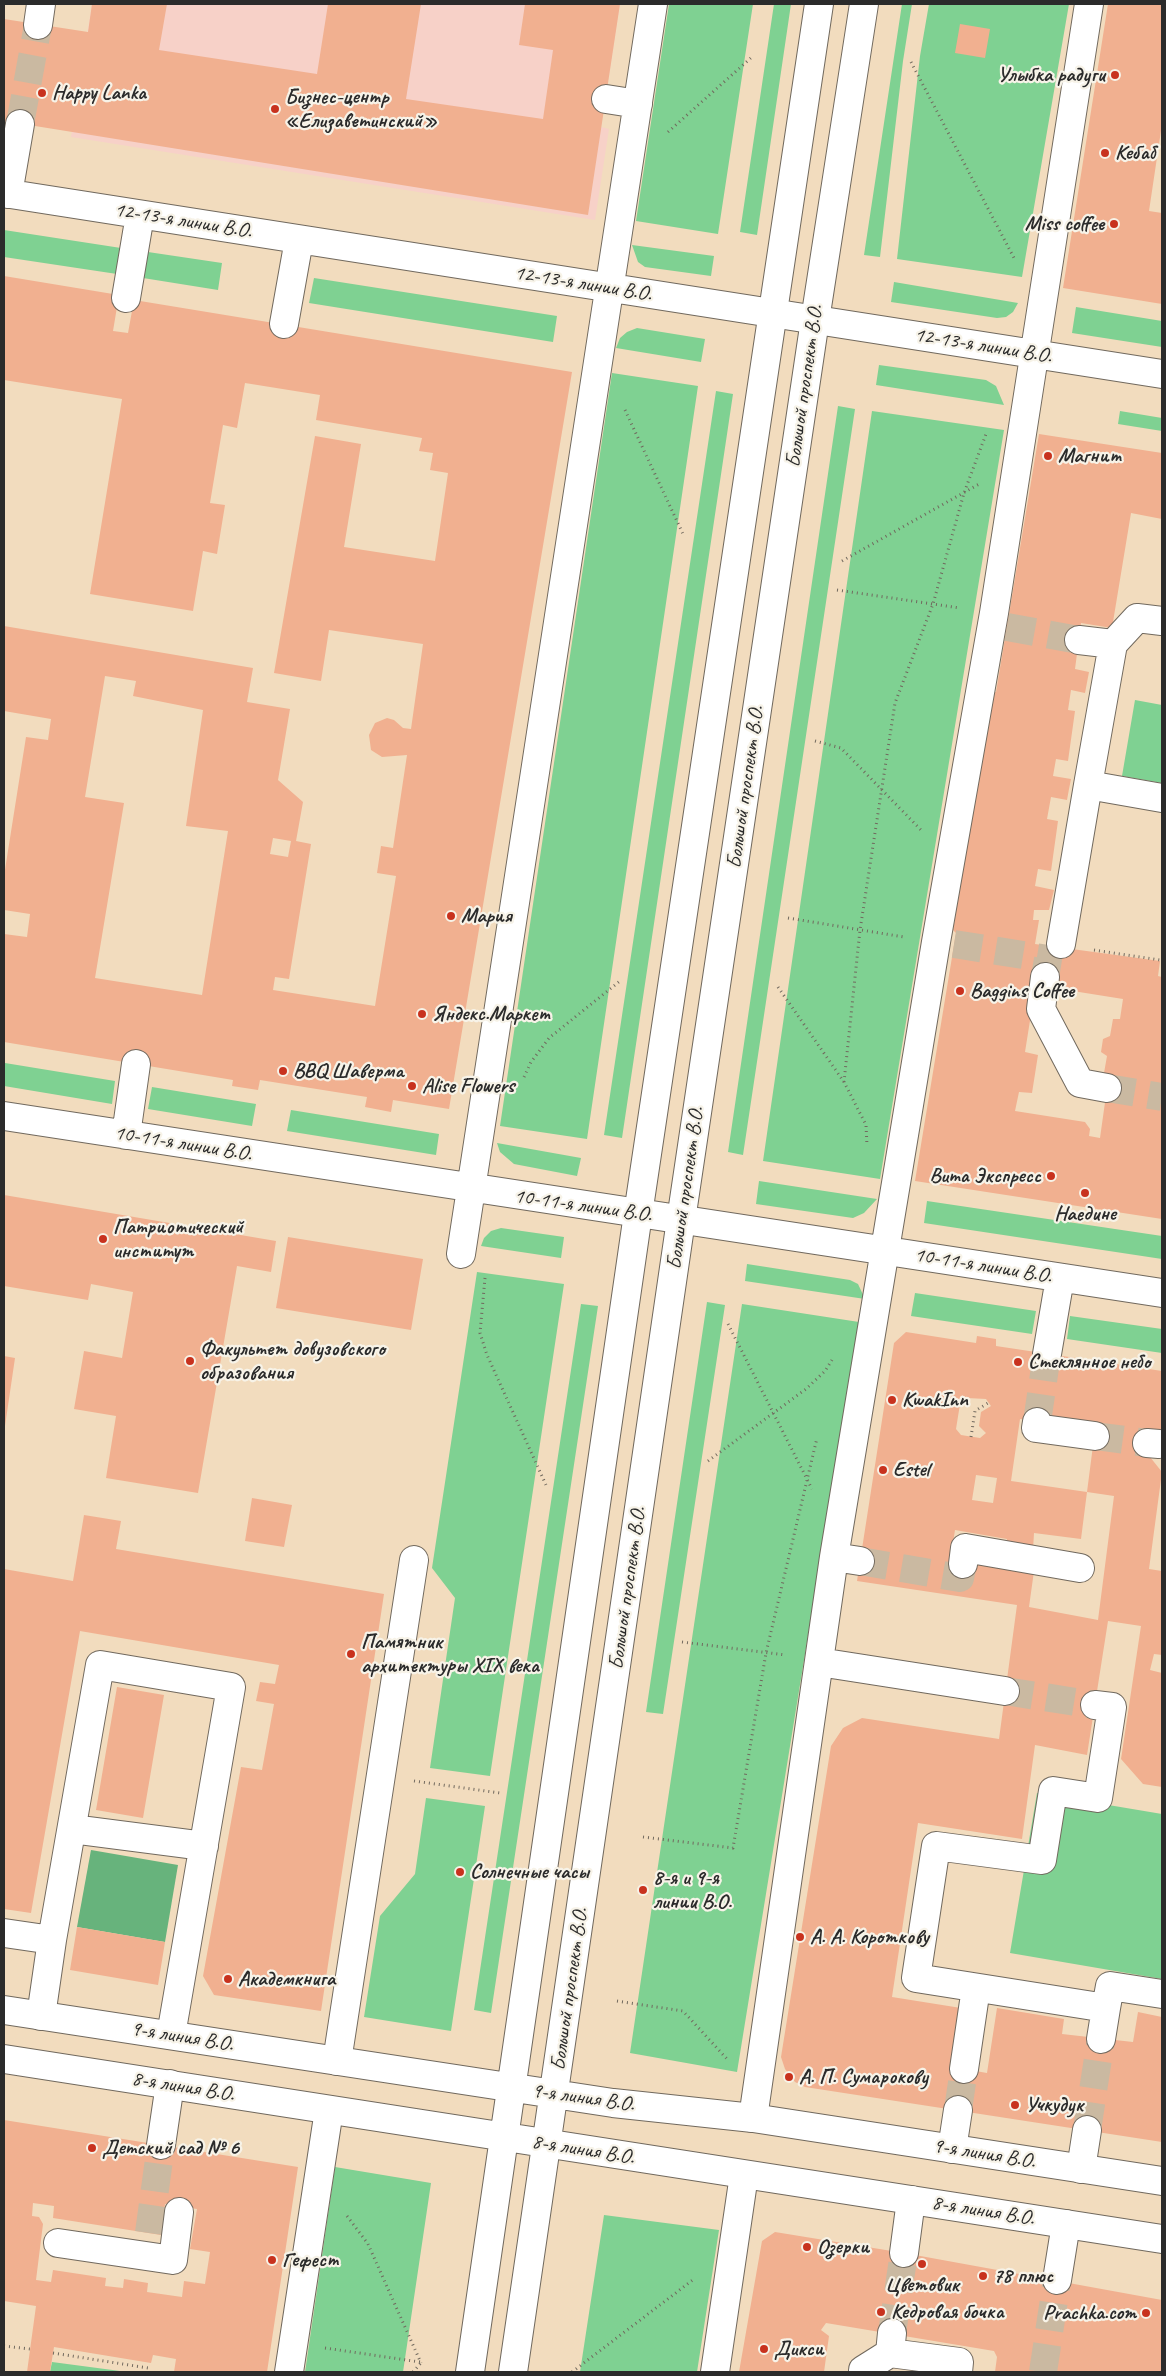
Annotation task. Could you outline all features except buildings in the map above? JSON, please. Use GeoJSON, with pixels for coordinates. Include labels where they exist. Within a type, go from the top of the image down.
{"type":"FeatureCollection","features":[{"type":"Feature","properties":{"kind":"main road"},"geometry":{"type":"LineString","coordinates":[[461,1254],[653,4]]}},
{"type":"Feature","properties":{"kind":"main road","name":"Большой проспект В.О."},"geometry":{"type":"LineString","coordinates":[[470,2372],[638,1214],[819,4]]}},
{"type":"Feature","properties":{"kind":"main road","name":"Большой проспект В.О."},"geometry":{"type":"LineString","coordinates":[[513,2372],[548,2144],[681,1220],[864,4]]}},
{"type":"Feature","properties":{"kind":"main road"},"geometry":{"type":"LineString","coordinates":[[753,2118],[818,1662],[847,1559],[886,1250],[945,943],[997,621],[1034,354],[1089,4]]}},
{"type":"Feature","properties":{"kind":"main road"},"geometry":{"type":"LineString","coordinates":[[606,99],[638,104]]}},
{"type":"Feature","properties":{"kind":"main road"},"geometry":{"type":"LineString","coordinates":[[6,194],[20,124]]}},
{"type":"Feature","properties":{"kind":"main road","name":"12-13-я линии В.О."},"geometry":{"type":"LineString","coordinates":[[6,194],[1162,374]]}},
{"type":"Feature","properties":{"kind":"main road"},"geometry":{"type":"LineString","coordinates":[[126,298],[140,214]]}},
{"type":"Feature","properties":{"kind":"main road"},"geometry":{"type":"LineString","coordinates":[[284,324],[299,240]]}},
{"type":"Feature","properties":{"kind":"main road"},"geometry":{"type":"LineString","coordinates":[[1061,944],[1113,644],[1137,618],[1162,621]]}},
{"type":"Feature","properties":{"kind":"main road"},"geometry":{"type":"LineString","coordinates":[[1079,640],[1113,644]]}},
{"type":"Feature","properties":{"kind":"main road"},"geometry":{"type":"LineString","coordinates":[[1088,785],[1162,798]]}},
{"type":"Feature","properties":{"kind":"main road"},"geometry":{"type":"LineString","coordinates":[[1045,977],[1041,1010],[1080,1083],[1107,1088]]}},
{"type":"Feature","properties":{"kind":"main road"},"geometry":{"type":"LineString","coordinates":[[126,1135],[136,1064]]}},
{"type":"Feature","properties":{"kind":"main road","name":"10-11-я линии В.О."},"geometry":{"type":"LineString","coordinates":[[4,1116],[471,1189],[1162,1293]]}},
{"type":"Feature","properties":{"kind":"main road"},"geometry":{"type":"LineString","coordinates":[[1047,1354],[1060,1278]]}},
{"type":"Feature","properties":{"kind":"main road"},"geometry":{"type":"LineString","coordinates":[[1037,1422],[1036,1428],[1095,1436]]}},
{"type":"Feature","properties":{"kind":"main road"},"geometry":{"type":"LineString","coordinates":[[963,1564],[966,1548],[1080,1568]]}},
{"type":"Feature","properties":{"kind":"main road"},"geometry":{"type":"LineString","coordinates":[[337,2061],[414,1560]]}},
{"type":"Feature","properties":{"kind":"main road"},"geometry":{"type":"LineString","coordinates":[[818,1662],[1005,1691]]}},
{"type":"Feature","properties":{"kind":"main road"},"geometry":{"type":"LineString","coordinates":[[41,2016],[52,1940],[100,1665],[231,1687],[171,2035]]}},
{"type":"Feature","properties":{"kind":"main road"},"geometry":{"type":"LineString","coordinates":[[1095,1705],[1112,1708],[1098,1798],[1053,1791],[1042,1860],[936,1846],[916,1978],[1106,2008]]}},
{"type":"Feature","properties":{"kind":"main road"},"geometry":{"type":"LineString","coordinates":[[72,1828],[204,1846]]}},
{"type":"Feature","properties":{"kind":"main road"},"geometry":{"type":"LineString","coordinates":[[4,1933],[52,1940]]}},
{"type":"Feature","properties":{"kind":"main road"},"geometry":{"type":"LineString","coordinates":[[1101,2039],[1110,1986],[1162,1994]]}},
{"type":"Feature","properties":{"kind":"main road"},"geometry":{"type":"LineString","coordinates":[[964,2069],[976,1988]]}},
{"type":"Feature","properties":{"kind":"main road","name":"9-я линия В.О."},"geometry":{"type":"LineString","coordinates":[[4,2010],[631,2106],[753,2118],[1162,2181]]}},
{"type":"Feature","properties":{"kind":"main road","name":"8-я линия В.О."},"geometry":{"type":"LineString","coordinates":[[4,2059],[1162,2239]]}},
{"type":"Feature","properties":{"kind":"main road"},"geometry":{"type":"LineString","coordinates":[[161,2145],[170,2084]]}},
{"type":"Feature","properties":{"kind":"main road"},"geometry":{"type":"LineString","coordinates":[[289,2372],[329,2110]]}},
{"type":"Feature","properties":{"kind":"main road"},"geometry":{"type":"LineString","coordinates":[[952,2149],[958,2110]]}},
{"type":"Feature","properties":{"kind":"main road"},"geometry":{"type":"LineString","coordinates":[[1081,2169],[1086,2130]]}},
{"type":"Feature","properties":{"kind":"main road"},"geometry":{"type":"LineString","coordinates":[[715,2372],[744,2175]]}},
{"type":"Feature","properties":{"kind":"main road"},"geometry":{"type":"LineString","coordinates":[[904,2253],[911,2200]]}},
{"type":"Feature","properties":{"kind":"main road"},"geometry":{"type":"LineString","coordinates":[[58,2243],[147,2244],[173,2260],[179,2212]]}},
{"type":"Feature","properties":{"kind":"main road"},"geometry":{"type":"LineString","coordinates":[[1057,2280],[1066,2224]]}},
{"type":"Feature","properties":{"kind":"main road"},"geometry":{"type":"LineString","coordinates":[[863,2372],[891,2343],[959,2362],[958,2372]]}},
{"type":"Feature","properties":{"kind":"path"},"geometry":{"type":"LineString","coordinates":[[662,138],[753,56]]}},
{"type":"Feature","properties":{"kind":"path"},"geometry":{"type":"LineString","coordinates":[[911,62],[1013,253],[1014,263]]}},
{"type":"Feature","properties":{"kind":"path"},"geometry":{"type":"LineString","coordinates":[[624,409],[683,534]]}},
{"type":"Feature","properties":{"kind":"path"},"geometry":{"type":"LineString","coordinates":[[844,1082],[860,930],[895,703],[933,604],[964,493],[990,425]]}},
{"type":"Feature","properties":{"kind":"path"},"geometry":{"type":"LineString","coordinates":[[842,561],[988,480]]}},
{"type":"Feature","properties":{"kind":"path"},"geometry":{"type":"LineString","coordinates":[[837,590],[933,604],[997,621]]}},
{"type":"Feature","properties":{"kind":"path"},"geometry":{"type":"LineString","coordinates":[[815,741],[841,748],[929,838]]}},
{"type":"Feature","properties":{"kind":"path"},"geometry":{"type":"LineString","coordinates":[[788,918],[945,943]]}},
{"type":"Feature","properties":{"kind":"path"},"geometry":{"type":"LineString","coordinates":[[1061,944],[1160,960],[1162,962]]}},
{"type":"Feature","properties":{"kind":"path"},"geometry":{"type":"LineString","coordinates":[[521,1083],[531,1062],[549,1038],[620,981]]}},
{"type":"Feature","properties":{"kind":"path"},"geometry":{"type":"LineString","coordinates":[[778,987],[844,1082],[866,1125],[867,1148]]}},
{"type":"Feature","properties":{"kind":"path"},"geometry":{"type":"LineString","coordinates":[[486,1274],[480,1333],[487,1355],[546,1485]]}},
{"type":"Feature","properties":{"kind":"path"},"geometry":{"type":"LineString","coordinates":[[728,1324],[815,1496]]}},
{"type":"Feature","properties":{"kind":"path"},"geometry":{"type":"LineString","coordinates":[[708,1461],[806,1389],[825,1371],[834,1358],[834,1366]]}},
{"type":"Feature","properties":{"kind":"path"},"geometry":{"type":"LineString","coordinates":[[971,1437],[975,1411],[988,1403]]}},
{"type":"Feature","properties":{"kind":"path"},"geometry":{"type":"LineString","coordinates":[[643,1837],[733,1848],[766,1652],[818,1435]]}},
{"type":"Feature","properties":{"kind":"path"},"geometry":{"type":"LineString","coordinates":[[682,1642],[766,1652],[818,1662]]}},
{"type":"Feature","properties":{"kind":"path"},"geometry":{"type":"LineString","coordinates":[[381,1777],[500,1793]]}},
{"type":"Feature","properties":{"kind":"path"},"geometry":{"type":"LineString","coordinates":[[618,2001],[683,2011],[726,2056],[729,2065]]}},
{"type":"Feature","properties":{"kind":"path"},"geometry":{"type":"LineString","coordinates":[[342,2212],[368,2244],[421,2362]]}},
{"type":"Feature","properties":{"kind":"path"},"geometry":{"type":"LineString","coordinates":[[572,2372],[698,2276]]}},
{"type":"Feature","properties":{"kind":"path"},"geometry":{"type":"LineString","coordinates":[[4,2346],[30,2349]]}},
{"type":"Feature","properties":{"kind":"path"},"geometry":{"type":"LineString","coordinates":[[318,2347],[421,2362]]}},
{"type":"Feature","properties":{"kind":"path"},"geometry":{"type":"LineString","coordinates":[[53,2353],[148,2368],[148,2372]]}},
{"type":"Feature","properties":{"kind":"path"},"geometry":{"type":"LineString","coordinates":[[413,2372],[421,2362]]}},
{"type":"Feature","properties":{"kind":"shaded area","name":"Бизнес-центр «Елизаветинский»"},"geometry":{"type":"Polygon","coordinates":[[[92,4],[620,4],[601,127],[609,129],[595,220],[71,137],[92,4]]]}},
{"type":"Feature","properties":{"kind":"green space"},"geometry":{"type":"Polygon","coordinates":[[[669,4],[753,4],[718,234],[636,221],[669,4]]]}},
{"type":"Feature","properties":{"kind":"green space"},"geometry":{"type":"Polygon","coordinates":[[[774,4],[791,4],[757,235],[740,232],[774,4]]]}},
{"type":"Feature","properties":{"kind":"green space"},"geometry":{"type":"Polygon","coordinates":[[[902,4],[912,4],[903,61],[880,257],[864,255],[902,4]]]}},
{"type":"Feature","properties":{"kind":"green space"},"geometry":{"type":"Polygon","coordinates":[[[929,4],[1069,4],[1022,277],[897,259],[920,56],[929,4]]]}},
{"type":"Feature","properties":{"kind":"green space"},"geometry":{"type":"Polygon","coordinates":[[[4,230],[121,248],[117,274],[4,257],[4,230]]]}},
{"type":"Feature","properties":{"kind":"green space"},"geometry":{"type":"Polygon","coordinates":[[[632,245],[714,256],[711,276],[645,267],[638,262],[632,245]]]}},
{"type":"Feature","properties":{"kind":"green space"},"geometry":{"type":"Polygon","coordinates":[[[148,252],[222,263],[218,290],[143,278],[148,252]]]}},
{"type":"Feature","properties":{"kind":"green space"},"geometry":{"type":"Polygon","coordinates":[[[314,278],[557,316],[553,342],[309,303],[314,278]]]}},
{"type":"Feature","properties":{"kind":"green space"},"geometry":{"type":"Polygon","coordinates":[[[894,282],[1018,303],[1013,312],[1006,317],[997,318],[891,302],[894,282]]]}},
{"type":"Feature","properties":{"kind":"green space"},"geometry":{"type":"Polygon","coordinates":[[[1076,307],[1162,321],[1162,347],[1072,333],[1076,307]]]}},
{"type":"Feature","properties":{"kind":"green space"},"geometry":{"type":"Polygon","coordinates":[[[637,328],[705,339],[701,362],[616,348],[620,338],[627,332],[637,328]]]}},
{"type":"Feature","properties":{"kind":"green space"},"geometry":{"type":"Polygon","coordinates":[[[879,365],[986,380],[996,386],[1004,405],[876,385],[879,365]]]}},
{"type":"Feature","properties":{"kind":"green space"},"geometry":{"type":"Polygon","coordinates":[[[612,373],[698,386],[587,1139],[500,1126],[612,373]]]}},
{"type":"Feature","properties":{"kind":"green space"},"geometry":{"type":"Polygon","coordinates":[[[716,391],[733,394],[622,1138],[604,1135],[716,391]]]}},
{"type":"Feature","properties":{"kind":"green space"},"geometry":{"type":"Polygon","coordinates":[[[838,406],[855,409],[743,1155],[728,1152],[838,406]]]}},
{"type":"Feature","properties":{"kind":"green space"},"geometry":{"type":"Polygon","coordinates":[[[872,411],[1004,430],[880,1179],[763,1161],[872,411]]]}},
{"type":"Feature","properties":{"kind":"green space"},"geometry":{"type":"Polygon","coordinates":[[[1120,411],[1162,418],[1162,431],[1118,424],[1120,411]]]}},
{"type":"Feature","properties":{"kind":"green space"},"geometry":{"type":"Polygon","coordinates":[[[1135,700],[1162,705],[1162,783],[1122,776],[1135,700]]]}},
{"type":"Feature","properties":{"kind":"green space"},"geometry":{"type":"Polygon","coordinates":[[[5,1063],[115,1081],[112,1104],[4,1086],[5,1063]]]}},
{"type":"Feature","properties":{"kind":"green space"},"geometry":{"type":"Polygon","coordinates":[[[152,1087],[256,1104],[252,1126],[148,1109],[152,1087]]]}},
{"type":"Feature","properties":{"kind":"green space"},"geometry":{"type":"Polygon","coordinates":[[[291,1110],[439,1134],[436,1155],[287,1131],[291,1110]]]}},
{"type":"Feature","properties":{"kind":"green space"},"geometry":{"type":"Polygon","coordinates":[[[497,1143],[581,1158],[577,1176],[514,1164],[500,1152],[497,1143]]]}},
{"type":"Feature","properties":{"kind":"green space"},"geometry":{"type":"Polygon","coordinates":[[[759,1181],[877,1199],[864,1213],[853,1218],[756,1204],[759,1181]]]}},
{"type":"Feature","properties":{"kind":"green space"},"geometry":{"type":"Polygon","coordinates":[[[927,1201],[1162,1236],[1162,1259],[924,1223],[927,1201]]]}},
{"type":"Feature","properties":{"kind":"green space"},"geometry":{"type":"Polygon","coordinates":[[[501,1228],[564,1237],[561,1258],[481,1246],[484,1238],[491,1231],[501,1228]]]}},
{"type":"Feature","properties":{"kind":"green space"},"geometry":{"type":"Polygon","coordinates":[[[747,1264],[850,1280],[858,1284],[865,1299],[745,1281],[747,1264]]]}},
{"type":"Feature","properties":{"kind":"green space"},"geometry":{"type":"Polygon","coordinates":[[[477,1272],[564,1284],[490,1776],[430,1768],[455,1598],[432,1568],[477,1272]]]}},
{"type":"Feature","properties":{"kind":"green space"},"geometry":{"type":"Polygon","coordinates":[[[915,1293],[1036,1311],[1032,1334],[911,1316],[915,1293]]]}},
{"type":"Feature","properties":{"kind":"green space"},"geometry":{"type":"Polygon","coordinates":[[[707,1302],[725,1305],[663,1714],[646,1712],[707,1302]]]}},
{"type":"Feature","properties":{"kind":"green space"},"geometry":{"type":"Polygon","coordinates":[[[581,1304],[598,1306],[491,2013],[474,2010],[581,1304]]]}},
{"type":"Feature","properties":{"kind":"green space"},"geometry":{"type":"Polygon","coordinates":[[[742,1304],[859,1322],[737,2072],[630,2053],[742,1304]]]}},
{"type":"Feature","properties":{"kind":"green space"},"geometry":{"type":"Polygon","coordinates":[[[1070,1316],[1162,1329],[1162,1353],[1067,1339],[1070,1316]]]}},
{"type":"Feature","properties":{"kind":"green space"},"geometry":{"type":"Polygon","coordinates":[[[1037,1793],[1162,1814],[1162,1979],[1010,1953],[1037,1793]]]}},
{"type":"Feature","properties":{"kind":"green space"},"geometry":{"type":"Polygon","coordinates":[[[426,1798],[485,1806],[451,2031],[364,2017],[380,1916],[415,1874],[426,1798]]]}},
{"type":"Feature","properties":{"kind":"green space"},"geometry":{"type":"Polygon","coordinates":[[[91,1850],[178,1865],[165,1942],[77,1927],[91,1850]]]}},
{"type":"Feature","properties":{"kind":"green space"},"geometry":{"type":"Polygon","coordinates":[[[335,2167],[431,2183],[403,2372],[305,2372],[335,2167]]]}},
{"type":"Feature","properties":{"kind":"green space"},"geometry":{"type":"Polygon","coordinates":[[[604,2215],[719,2230],[697,2372],[580,2372],[604,2215]]]}},
{"type":"Feature","properties":{"kind":"green space"},"geometry":{"type":"Polygon","coordinates":[[[52,2362],[120,2371],[121,2372],[50,2372],[52,2362]]]}},
{"type":"Feature","properties":{"kind":"tunnel"},"geometry":{"type":"LineString","coordinates":[[20,124],[38,25]]}},
{"type":"Feature","properties":{"kind":"tunnel"},"geometry":{"type":"LineString","coordinates":[[1007,627],[1079,640]]}},
{"type":"Feature","properties":{"kind":"tunnel"},"geometry":{"type":"LineString","coordinates":[[954,944],[1048,959],[1045,977]]}},
{"type":"Feature","properties":{"kind":"tunnel"},"geometry":{"type":"LineString","coordinates":[[1107,1088],[1162,1097]]}},
{"type":"Feature","properties":{"kind":"tunnel"},"geometry":{"type":"LineString","coordinates":[[1037,1422],[1047,1354]]}},
{"type":"Feature","properties":{"kind":"tunnel"},"geometry":{"type":"LineString","coordinates":[[1095,1436],[1147,1443]]}},
{"type":"Feature","properties":{"kind":"tunnel"},"geometry":{"type":"LineString","coordinates":[[860,1561],[960,1578],[963,1564]]}},
{"type":"Feature","properties":{"kind":"tunnel"},"geometry":{"type":"LineString","coordinates":[[1005,1691],[1095,1705]]}},
{"type":"Feature","properties":{"kind":"tunnel"},"geometry":{"type":"LineString","coordinates":[[1087,2130],[1101,2039]]}},
{"type":"Feature","properties":{"kind":"tunnel"},"geometry":{"type":"LineString","coordinates":[[958,2110],[964,2069]]}},
{"type":"Feature","properties":{"kind":"tunnel"},"geometry":{"type":"LineString","coordinates":[[149,2233],[161,2145]]}},
{"type":"Feature","properties":{"kind":"tunnel"},"geometry":{"type":"LineString","coordinates":[[892,2333],[904,2253]]}},
{"type":"Feature","properties":{"kind":"tunnel"},"geometry":{"type":"LineString","coordinates":[[1043,2372],[1057,2280]]}},
{"type":"Feature","properties":{"kind":"place","name":"Улыбка радуги"},"geometry":{"type":"Point","coordinates":[1115,75]}},
{"type":"Feature","properties":{"kind":"place","name":"Happy Lanka"},"geometry":{"type":"Point","coordinates":[42,93]}},
{"type":"Feature","properties":{"kind":"place","name":"Бизнес-центр «Елизаветинский»"},"geometry":{"type":"Point","coordinates":[275,109]}},
{"type":"Feature","properties":{"kind":"place","name":"Кебаб"},"geometry":{"type":"Point","coordinates":[1105,153]}},
{"type":"Feature","properties":{"kind":"place","name":"Miss coffee"},"geometry":{"type":"Point","coordinates":[1114,224]}},
{"type":"Feature","properties":{"kind":"place","name":"Магнит"},"geometry":{"type":"Point","coordinates":[1048,456]}},
{"type":"Feature","properties":{"kind":"place","name":"Мария"},"geometry":{"type":"Point","coordinates":[451,916]}},
{"type":"Feature","properties":{"kind":"place","name":"Baggins Coffee"},"geometry":{"type":"Point","coordinates":[960,991]}},
{"type":"Feature","properties":{"kind":"place","name":"Яндекс.Маркет"},"geometry":{"type":"Point","coordinates":[422,1014]}},
{"type":"Feature","properties":{"kind":"place","name":"BBQ Шаверма"},"geometry":{"type":"Point","coordinates":[283,1071]}},
{"type":"Feature","properties":{"kind":"place","name":"Alise Flowers"},"geometry":{"type":"Point","coordinates":[412,1086]}},
{"type":"Feature","properties":{"kind":"place","name":"Вита Экспресс"},"geometry":{"type":"Point","coordinates":[1051,1176]}},
{"type":"Feature","properties":{"kind":"place","name":"Наедине"},"geometry":{"type":"Point","coordinates":[1085,1193]}},
{"type":"Feature","properties":{"kind":"place","name":"Патриотический институт"},"geometry":{"type":"Point","coordinates":[103,1239]}},
{"type":"Feature","properties":{"kind":"place","name":"Факультет довузовского образования"},"geometry":{"type":"Point","coordinates":[190,1361]}},
{"type":"Feature","properties":{"kind":"place","name":"Стеклянное небо"},"geometry":{"type":"Point","coordinates":[1018,1362]}},
{"type":"Feature","properties":{"kind":"place","name":"KwakInn"},"geometry":{"type":"Point","coordinates":[892,1400]}},
{"type":"Feature","properties":{"kind":"place","name":"Estel"},"geometry":{"type":"Point","coordinates":[883,1470]}},
{"type":"Feature","properties":{"kind":"place","name":"Памятник архитектуры XIX века"},"geometry":{"type":"Point","coordinates":[351,1654]}},
{"type":"Feature","properties":{"kind":"place","name":"Солнечные часы"},"geometry":{"type":"Point","coordinates":[460,1872]}},
{"type":"Feature","properties":{"kind":"place","name":"8-я и 9-я линии В.О."},"geometry":{"type":"Point","coordinates":[643,1890]}},
{"type":"Feature","properties":{"kind":"place","name":"А. А. Короткову"},"geometry":{"type":"Point","coordinates":[800,1937]}},
{"type":"Feature","properties":{"kind":"place","name":"Академкнига"},"geometry":{"type":"Point","coordinates":[228,1979]}},
{"type":"Feature","properties":{"kind":"place","name":"А. П. Сумарокову"},"geometry":{"type":"Point","coordinates":[789,2077]}},
{"type":"Feature","properties":{"kind":"place","name":"Учкудук"},"geometry":{"type":"Point","coordinates":[1015,2105]}},
{"type":"Feature","properties":{"kind":"place","name":"Детский сад № 6"},"geometry":{"type":"Point","coordinates":[92,2148]}},
{"type":"Feature","properties":{"kind":"place","name":"Озерки"},"geometry":{"type":"Point","coordinates":[807,2247]}},
{"type":"Feature","properties":{"kind":"place","name":"Гефест"},"geometry":{"type":"Point","coordinates":[272,2260]}},
{"type":"Feature","properties":{"kind":"place","name":"Цветовик"},"geometry":{"type":"Point","coordinates":[922,2264]}},
{"type":"Feature","properties":{"kind":"place","name":"78 плюс"},"geometry":{"type":"Point","coordinates":[983,2276]}},
{"type":"Feature","properties":{"kind":"place","name":"Кедровая бочка"},"geometry":{"type":"Point","coordinates":[881,2312]}},
{"type":"Feature","properties":{"kind":"place","name":"Prachka.com"},"geometry":{"type":"Point","coordinates":[1146,2313]}},
{"type":"Feature","properties":{"kind":"place","name":"Дикси"},"geometry":{"type":"Point","coordinates":[764,2349]}}]}
